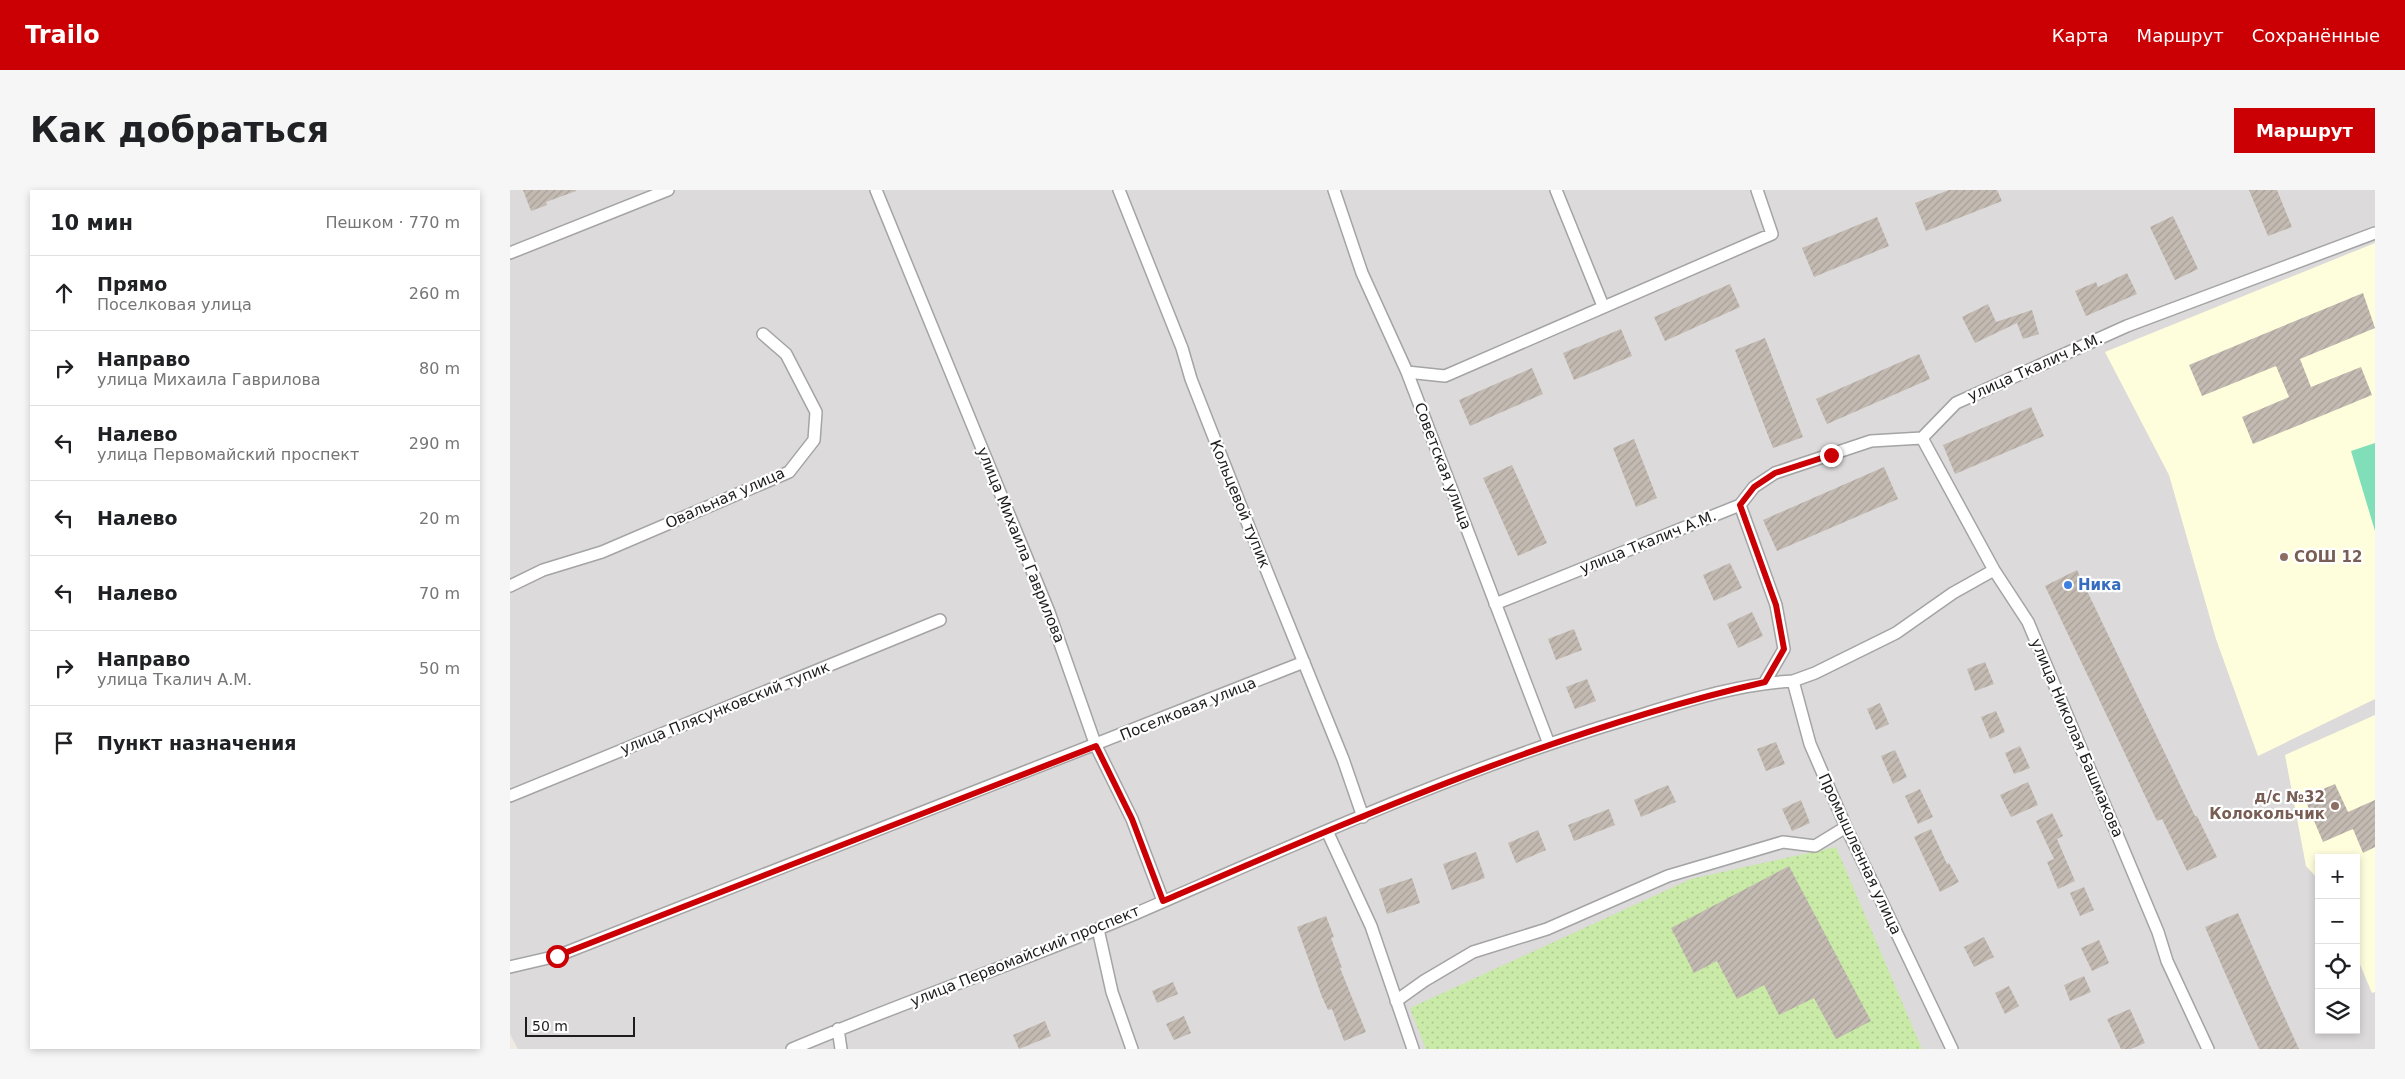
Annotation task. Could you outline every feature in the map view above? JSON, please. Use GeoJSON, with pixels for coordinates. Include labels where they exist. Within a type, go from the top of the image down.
{"type":"FeatureCollection","features":[{"type":"Feature","properties":{"kind":"street"},"geometry":{"type":"LineString","coordinates":[[510,253],[668,190]]}},
{"type":"Feature","properties":{"kind":"street","name":"улица Михаила Гаврилова"},"geometry":{"type":"LineString","coordinates":[[876,190],[1049,612],[1096,746],[1132,819],[1163,901]]}},
{"type":"Feature","properties":{"kind":"street","name":"Кольцевой тупик"},"geometry":{"type":"LineString","coordinates":[[1119,190],[1363,817]]}},
{"type":"Feature","properties":{"kind":"street","name":"Советская улица"},"geometry":{"type":"LineString","coordinates":[[1334,190],[1362,273],[1407,372],[1549,744]]}},
{"type":"Feature","properties":{"kind":"street"},"geometry":{"type":"LineString","coordinates":[[1556,190],[1603,306]]}},
{"type":"Feature","properties":{"kind":"street"},"geometry":{"type":"LineString","coordinates":[[1407,372],[1445,376],[1772,234],[1757,190]]}},
{"type":"Feature","properties":{"kind":"street","name":"улица Ткалич А.М."},"geometry":{"type":"LineString","coordinates":[[1495,604],[1740,505],[1754,487],[1775,473],[1871,441],[1922,438],[1956,403],[2127,326],[2375,233]]}},
{"type":"Feature","properties":{"kind":"street","name":"Овальная улица"},"geometry":{"type":"LineString","coordinates":[[510,586],[543,570],[602,552],[789,472],[814,440],[816,412],[786,354],[763,334]]}},
{"type":"Feature","properties":{"kind":"street","name":"улица Николая Башмакова"},"geometry":{"type":"LineString","coordinates":[[1922,438],[1994,570],[2028,622],[2158,932],[2167,962],[2208,1049]]}},
{"type":"Feature","properties":{"kind":"street"},"geometry":{"type":"LineString","coordinates":[[1740,505],[1776,605],[1784,649],[1765,682]]}},
{"type":"Feature","properties":{"kind":"street"},"geometry":{"type":"LineString","coordinates":[[1765,682],[1793,681],[1815,673],[1896,633],[1953,593],[1994,570]]}},
{"type":"Feature","properties":{"kind":"street","name":"улица Плясунковский тупик"},"geometry":{"type":"LineString","coordinates":[[510,796],[940,620]]}},
{"type":"Feature","properties":{"kind":"street","name":"Поселковая улица"},"geometry":{"type":"LineString","coordinates":[[510,968],[557,956],[1096,746],[1304,662]]}},
{"type":"Feature","properties":{"kind":"street","name":"Промышленная улица"},"geometry":{"type":"LineString","coordinates":[[1793,681],[1810,744],[1846,827],[1952,1049]]}},
{"type":"Feature","properties":{"kind":"street","name":"улица Первомайский проспект"},"geometry":{"type":"LineString","coordinates":[[792,1049],[838,1029],[1098,929],[1327,831],[1549,744],[1691,699],[1765,682]]}},
{"type":"Feature","properties":{"kind":"street"},"geometry":{"type":"LineString","coordinates":[[1396,1001],[1424,981],[1474,952],[1547,929],[1668,876],[1783,842],[1815,846],[1846,827]]}},
{"type":"Feature","properties":{"kind":"street"},"geometry":{"type":"LineString","coordinates":[[1327,831],[1371,926],[1412,1049]]}},
{"type":"Feature","properties":{"kind":"street"},"geometry":{"type":"LineString","coordinates":[[1098,929],[1112,992],[1132,1049]]}},
{"type":"Feature","properties":{"kind":"street"},"geometry":{"type":"LineString","coordinates":[[838,1029],[841,1049]]}},
{"type":"Feature","properties":{"kind":"shaded area"},"geometry":{"type":"Polygon","coordinates":[[[510,190],[2375,190],[2375,1049],[518,1049],[510,1034],[510,190]]]}},
{"type":"Feature","properties":{"kind":"shaded area","name":"СОШ 12"},"geometry":{"type":"Polygon","coordinates":[[[2375,243],[2375,699],[2258,756],[2216,639],[2169,475],[2105,352],[2375,243]]]}},
{"type":"Feature","properties":{"kind":"shaded area","name":"д/с №32 Колокольчик"},"geometry":{"type":"Polygon","coordinates":[[[2375,715],[2375,992],[2372,993],[2360,964],[2360,854],[2315,854],[2315,876],[2306,866],[2285,755],[2375,715]]]}},
{"type":"Feature","properties":{"kind":"green space"},"geometry":{"type":"Polygon","coordinates":[[[2375,443],[2375,531],[2351,451],[2375,443]]]}},
{"type":"Feature","properties":{"kind":"green space"},"geometry":{"type":"Polygon","coordinates":[[[1836,847],[1922,1049],[1426,1049],[1410,1008],[1691,879],[1836,847]]]}},
{"type":"Feature","properties":{"kind":"building"},"geometry":{"type":"Polygon","coordinates":[[[523,190],[576,191],[546,202],[547,205],[531,211],[523,190]]]}},
{"type":"Feature","properties":{"kind":"building"},"geometry":{"type":"Polygon","coordinates":[[[1949,190],[1997,190],[2002,201],[1926,231],[1915,203],[1949,190]]]}},
{"type":"Feature","properties":{"kind":"building"},"geometry":{"type":"Polygon","coordinates":[[[2249,190],[2277,190],[2292,227],[2268,236],[2249,190]]]}},
{"type":"Feature","properties":{"kind":"building"},"geometry":{"type":"Polygon","coordinates":[[[2173,216],[2198,269],[2175,280],[2150,227],[2173,216]]]}},
{"type":"Feature","properties":{"kind":"building"},"geometry":{"type":"Polygon","coordinates":[[[1877,217],[1889,246],[1814,277],[1802,248],[1877,217]]]}},
{"type":"Feature","properties":{"kind":"building"},"geometry":{"type":"Polygon","coordinates":[[[2127,273],[2137,294],[2086,316],[2075,291],[2096,282],[2098,287],[2127,273]]]}},
{"type":"Feature","properties":{"kind":"building"},"geometry":{"type":"Polygon","coordinates":[[[1730,284],[1740,307],[1665,341],[1654,317],[1730,284]]]}},
{"type":"Feature","properties":{"kind":"building"},"geometry":{"type":"Polygon","coordinates":[[[2363,293],[2375,328],[2300,359],[2311,387],[2361,367],[2372,395],[2253,444],[2242,417],[2289,397],[2276,366],[2202,396],[2189,365],[2363,293]]]}},
{"type":"Feature","properties":{"kind":"building"},"geometry":{"type":"Polygon","coordinates":[[[1988,304],[1996,322],[2032,310],[2039,334],[2023,339],[2017,323],[1975,343],[1962,317],[1988,304]]]}},
{"type":"Feature","properties":{"kind":"building"},"geometry":{"type":"Polygon","coordinates":[[[1621,329],[1632,356],[1574,380],[1563,353],[1621,329]]]}},
{"type":"Feature","properties":{"kind":"building"},"geometry":{"type":"Polygon","coordinates":[[[1765,338],[1803,437],[1773,448],[1735,350],[1765,338]]]}},
{"type":"Feature","properties":{"kind":"building"},"geometry":{"type":"Polygon","coordinates":[[[1919,354],[1930,379],[1827,424],[1816,399],[1919,354]]]}},
{"type":"Feature","properties":{"kind":"building"},"geometry":{"type":"Polygon","coordinates":[[[1532,368],[1543,394],[1470,426],[1459,400],[1532,368]]]}},
{"type":"Feature","properties":{"kind":"building"},"geometry":{"type":"Polygon","coordinates":[[[2031,407],[2044,436],[1955,474],[1943,445],[2031,407]]]}},
{"type":"Feature","properties":{"kind":"building"},"geometry":{"type":"Polygon","coordinates":[[[1634,439],[1657,498],[1636,507],[1613,448],[1634,439]]]}},
{"type":"Feature","properties":{"kind":"building"},"geometry":{"type":"Polygon","coordinates":[[[1512,465],[1547,543],[1518,556],[1483,478],[1512,465]]]}},
{"type":"Feature","properties":{"kind":"building"},"geometry":{"type":"Polygon","coordinates":[[[1884,467],[1898,499],[1777,551],[1763,520],[1884,467]]]}},
{"type":"Feature","properties":{"kind":"building"},"geometry":{"type":"Polygon","coordinates":[[[1730,563],[1742,588],[1714,601],[1703,575],[1730,563]]]}},
{"type":"Feature","properties":{"kind":"building"},"geometry":{"type":"Polygon","coordinates":[[[2077,570],[2195,816],[2197,816],[2217,857],[2187,871],[2162,819],[2157,821],[2045,586],[2077,570]]]}},
{"type":"Feature","properties":{"kind":"building"},"geometry":{"type":"Polygon","coordinates":[[[1752,612],[1763,636],[1738,648],[1727,624],[1752,612]]]}},
{"type":"Feature","properties":{"kind":"building"},"geometry":{"type":"Polygon","coordinates":[[[1574,629],[1582,650],[1556,660],[1548,639],[1574,629]]]}},
{"type":"Feature","properties":{"kind":"building"},"geometry":{"type":"Polygon","coordinates":[[[1985,662],[1994,684],[1975,691],[1967,669],[1985,662]]]}},
{"type":"Feature","properties":{"kind":"building"},"geometry":{"type":"Polygon","coordinates":[[[1587,679],[1596,701],[1575,709],[1566,687],[1587,679]]]}},
{"type":"Feature","properties":{"kind":"building"},"geometry":{"type":"Polygon","coordinates":[[[1880,703],[1889,724],[1876,730],[1867,709],[1880,703]]]}},
{"type":"Feature","properties":{"kind":"building"},"geometry":{"type":"Polygon","coordinates":[[[1996,711],[2005,732],[1990,739],[1981,717],[1996,711]]]}},
{"type":"Feature","properties":{"kind":"building"},"geometry":{"type":"Polygon","coordinates":[[[1776,742],[1785,764],[1766,771],[1757,749],[1776,742]]]}},
{"type":"Feature","properties":{"kind":"building"},"geometry":{"type":"Polygon","coordinates":[[[2020,746],[2030,768],[2014,774],[2005,753],[2020,746]]]}},
{"type":"Feature","properties":{"kind":"building"},"geometry":{"type":"Polygon","coordinates":[[[1895,750],[1907,777],[1893,784],[1881,756],[1895,750]]]}},
{"type":"Feature","properties":{"kind":"building"},"geometry":{"type":"Polygon","coordinates":[[[2028,782],[2038,805],[2011,817],[2000,795],[2028,782]]]}},
{"type":"Feature","properties":{"kind":"building"},"geometry":{"type":"Polygon","coordinates":[[[2335,784],[2348,812],[2375,800],[2375,847],[2363,853],[2353,829],[2323,842],[2304,797],[2335,784]]]}},
{"type":"Feature","properties":{"kind":"building"},"geometry":{"type":"Polygon","coordinates":[[[1668,785],[1676,802],[1641,817],[1634,800],[1668,785]]]}},
{"type":"Feature","properties":{"kind":"building"},"geometry":{"type":"Polygon","coordinates":[[[1920,789],[1933,817],[1918,824],[1905,796],[1920,789]]]}},
{"type":"Feature","properties":{"kind":"building"},"geometry":{"type":"Polygon","coordinates":[[[1801,800],[1810,823],[1792,831],[1782,809],[1801,800]]]}},
{"type":"Feature","properties":{"kind":"building"},"geometry":{"type":"Polygon","coordinates":[[[1609,809],[1615,825],[1574,841],[1568,825],[1609,809]]]}},
{"type":"Feature","properties":{"kind":"building"},"geometry":{"type":"Polygon","coordinates":[[[2052,813],[2063,836],[2057,839],[2075,881],[2058,889],[2047,862],[2054,859],[2036,821],[2052,813]]]}},
{"type":"Feature","properties":{"kind":"building"},"geometry":{"type":"Polygon","coordinates":[[[1931,829],[1947,864],[1949,863],[1959,882],[1940,892],[1914,837],[1931,829]]]}},
{"type":"Feature","properties":{"kind":"building"},"geometry":{"type":"Polygon","coordinates":[[[1538,830],[1546,850],[1516,863],[1508,843],[1538,830]]]}},
{"type":"Feature","properties":{"kind":"building"},"geometry":{"type":"Polygon","coordinates":[[[1476,852],[1485,878],[1452,890],[1443,864],[1476,852]]]}},
{"type":"Feature","properties":{"kind":"building"},"geometry":{"type":"Polygon","coordinates":[[[1789,866],[1871,1021],[1836,1039],[1814,998],[1779,1015],[1764,985],[1737,999],[1717,961],[1694,973],[1671,928],[1789,866]]]}},
{"type":"Feature","properties":{"kind":"building"},"geometry":{"type":"Polygon","coordinates":[[[1412,878],[1420,903],[1387,914],[1379,889],[1412,878]]]}},
{"type":"Feature","properties":{"kind":"building"},"geometry":{"type":"Polygon","coordinates":[[[2084,887],[2094,910],[2080,916],[2070,893],[2084,887]]]}},
{"type":"Feature","properties":{"kind":"building"},"geometry":{"type":"Polygon","coordinates":[[[2238,913],[2299,1049],[2259,1049],[2205,927],[2238,913]]]}},
{"type":"Feature","properties":{"kind":"building"},"geometry":{"type":"Polygon","coordinates":[[[1326,916],[1334,937],[1331,938],[1342,968],[1340,968],[1366,1032],[1344,1041],[1332,1009],[1328,1010],[1322,997],[1297,927],[1326,916]]]}},
{"type":"Feature","properties":{"kind":"building"},"geometry":{"type":"Polygon","coordinates":[[[1984,937],[1994,957],[1974,967],[1964,947],[1984,937]]]}},
{"type":"Feature","properties":{"kind":"building"},"geometry":{"type":"Polygon","coordinates":[[[2099,940],[2109,963],[2092,971],[2081,948],[2099,940]]]}},
{"type":"Feature","properties":{"kind":"building"},"geometry":{"type":"Polygon","coordinates":[[[2084,976],[2091,992],[2070,1001],[2064,985],[2084,976]]]}},
{"type":"Feature","properties":{"kind":"building"},"geometry":{"type":"Polygon","coordinates":[[[1173,982],[1178,994],[1157,1003],[1152,991],[1173,982]]]}},
{"type":"Feature","properties":{"kind":"building"},"geometry":{"type":"Polygon","coordinates":[[[2009,986],[2019,1006],[2005,1014],[1995,993],[2009,986]]]}},
{"type":"Feature","properties":{"kind":"building"},"geometry":{"type":"Polygon","coordinates":[[[2130,1009],[2145,1043],[2131,1049],[2121,1049],[2107,1019],[2130,1009]]]}},
{"type":"Feature","properties":{"kind":"building"},"geometry":{"type":"Polygon","coordinates":[[[1184,1016],[1191,1033],[1174,1040],[1166,1024],[1184,1016]]]}},
{"type":"Feature","properties":{"kind":"building"},"geometry":{"type":"Polygon","coordinates":[[[1045,1021],[1051,1036],[1019,1049],[1013,1035],[1045,1021]]]}},
{"type":"Feature","properties":{"kind":"place","name":"СОШ 12"},"geometry":{"type":"Point","coordinates":[2284,557]}},
{"type":"Feature","properties":{"kind":"place","name":"Ника"},"geometry":{"type":"Point","coordinates":[2068,585]}},
{"type":"Feature","properties":{"kind":"place","name":"д/с №32 Колокольчик"},"geometry":{"type":"Point","coordinates":[2335,806]}},
{"type":"Feature","properties":{"kind":"route"},"geometry":{"type":"LineString","coordinates":[[557,956],[1096,746],[1132,819],[1163,901],[1327,831],[1549,744],[1691,699],[1765,682],[1784,649],[1776,605],[1740,505],[1754,487],[1775,473],[1831,455]]}}]}
